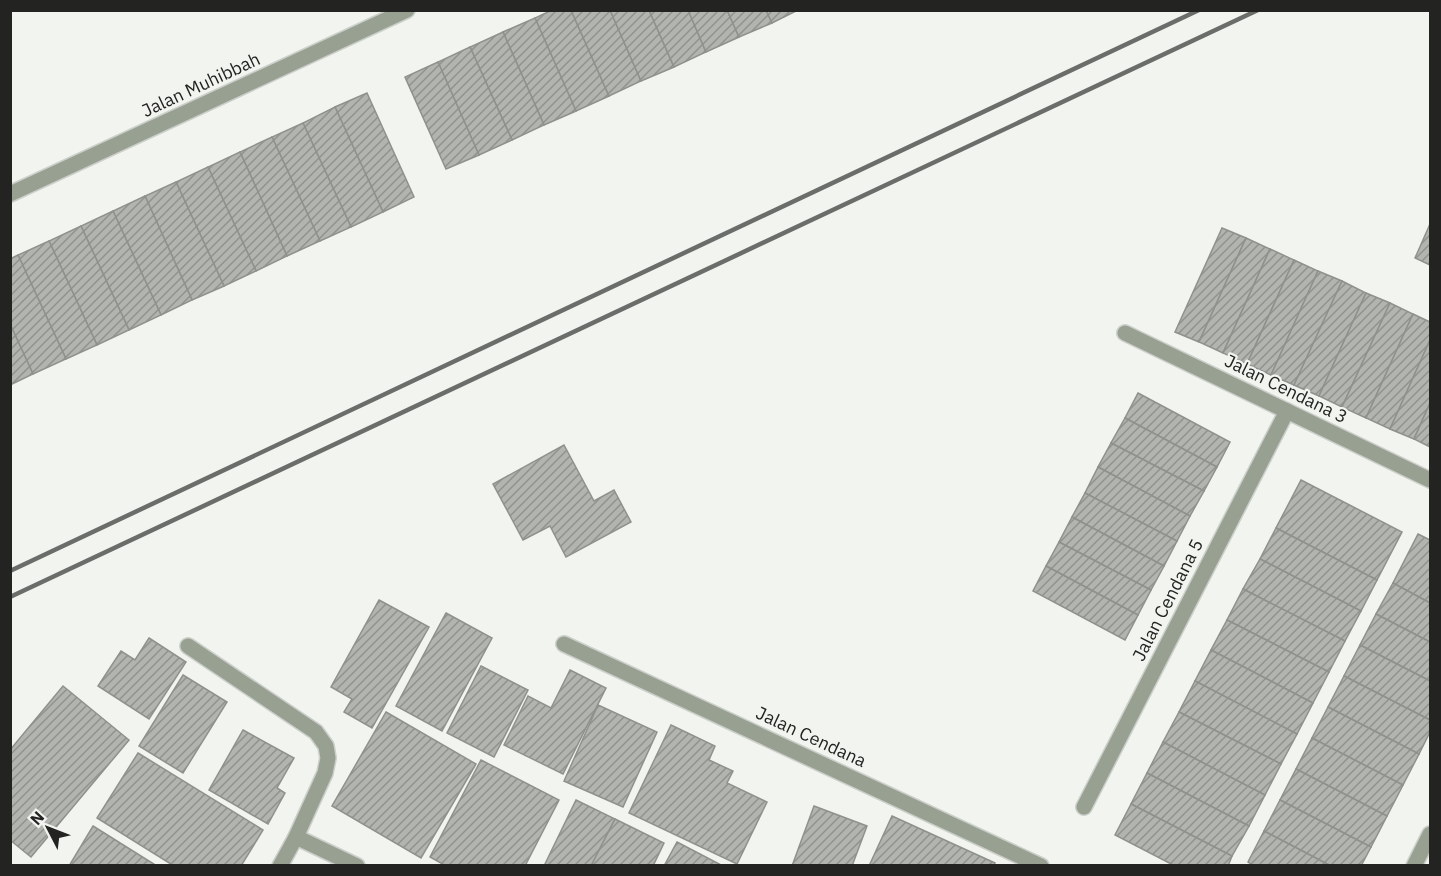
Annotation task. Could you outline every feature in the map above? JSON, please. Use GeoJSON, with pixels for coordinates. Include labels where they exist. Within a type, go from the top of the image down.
{"type":"FeatureCollection","features":[{"type":"Feature","properties":{"kind":"street","name":"Jalan Muhibbah"},"geometry":{"type":"LineString","coordinates":[[10,194],[407,10]]}},
{"type":"Feature","properties":{"kind":"street","name":"Jalan Cendana 3"},"geometry":{"type":"LineString","coordinates":[[1125,333],[1431,480]]}},
{"type":"Feature","properties":{"kind":"street","name":"Jalan Cendana 5"},"geometry":{"type":"LineString","coordinates":[[1084,807],[1287,411]]}},
{"type":"Feature","properties":{"kind":"street","name":"Jalan Cendana"},"geometry":{"type":"LineString","coordinates":[[564,644],[1041,866]]}},
{"type":"Feature","properties":{"kind":"street"},"geometry":{"type":"LineString","coordinates":[[188,646],[316,732],[326,746],[328,758],[325,773],[280,866]]}},
{"type":"Feature","properties":{"kind":"street"},"geometry":{"type":"LineString","coordinates":[[1414,866],[1431,834]]}},
{"type":"Feature","properties":{"kind":"street"},"geometry":{"type":"LineString","coordinates":[[296,837],[357,866]]}},
{"type":"Feature","properties":{"kind":"building"},"geometry":{"type":"Polygon","coordinates":[[[552,10],[571,10],[609,96],[576,111],[535,18],[552,10]]]}},
{"type":"Feature","properties":{"kind":"building"},"geometry":{"type":"Polygon","coordinates":[[[571,10],[610,10],[641,81],[609,96],[571,10]]]}},
{"type":"Feature","properties":{"kind":"building"},"geometry":{"type":"Polygon","coordinates":[[[610,10],[649,10],[674,67],[641,81],[610,10]]]}},
{"type":"Feature","properties":{"kind":"building"},"geometry":{"type":"Polygon","coordinates":[[[649,10],[688,10],[706,52],[674,67],[649,10]]]}},
{"type":"Feature","properties":{"kind":"building"},"geometry":{"type":"Polygon","coordinates":[[[688,10],[727,10],[739,37],[706,52],[688,10]]]}},
{"type":"Feature","properties":{"kind":"building"},"geometry":{"type":"Polygon","coordinates":[[[727,10],[766,10],[772,23],[739,37],[727,10]]]}},
{"type":"Feature","properties":{"kind":"building"},"geometry":{"type":"Polygon","coordinates":[[[766,10],[798,10],[772,23],[766,10]]]}},
{"type":"Feature","properties":{"kind":"building"},"geometry":{"type":"Polygon","coordinates":[[[535,18],[576,111],[544,125],[503,32],[535,18]]]}},
{"type":"Feature","properties":{"kind":"building"},"geometry":{"type":"Polygon","coordinates":[[[503,32],[544,125],[512,140],[470,47],[503,32]]]}},
{"type":"Feature","properties":{"kind":"building"},"geometry":{"type":"Polygon","coordinates":[[[470,47],[512,140],[479,155],[438,62],[470,47]]]}},
{"type":"Feature","properties":{"kind":"building"},"geometry":{"type":"Polygon","coordinates":[[[438,62],[479,155],[446,169],[405,77],[438,62]]]}},
{"type":"Feature","properties":{"kind":"building"},"geometry":{"type":"Polygon","coordinates":[[[367,93],[414,197],[383,212],[335,107],[367,93]]]}},
{"type":"Feature","properties":{"kind":"building"},"geometry":{"type":"Polygon","coordinates":[[[335,107],[383,212],[351,227],[303,123],[335,107]]]}},
{"type":"Feature","properties":{"kind":"building"},"geometry":{"type":"Polygon","coordinates":[[[303,123],[351,227],[320,241],[272,137],[303,123]]]}},
{"type":"Feature","properties":{"kind":"building"},"geometry":{"type":"Polygon","coordinates":[[[272,137],[320,241],[287,256],[240,152],[272,137]]]}},
{"type":"Feature","properties":{"kind":"building"},"geometry":{"type":"Polygon","coordinates":[[[240,152],[287,256],[256,271],[208,167],[240,152]]]}},
{"type":"Feature","properties":{"kind":"building"},"geometry":{"type":"Polygon","coordinates":[[[208,167],[256,271],[224,286],[176,182],[208,167]]]}},
{"type":"Feature","properties":{"kind":"building"},"geometry":{"type":"Polygon","coordinates":[[[176,182],[224,286],[192,300],[145,196],[176,182]]]}},
{"type":"Feature","properties":{"kind":"building"},"geometry":{"type":"Polygon","coordinates":[[[145,196],[192,300],[161,315],[113,211],[145,196]]]}},
{"type":"Feature","properties":{"kind":"building"},"geometry":{"type":"Polygon","coordinates":[[[113,211],[161,315],[129,330],[81,226],[113,211]]]}},
{"type":"Feature","properties":{"kind":"building"},"geometry":{"type":"Polygon","coordinates":[[[1430,224],[1430,265],[1415,258],[1430,224]]]}},
{"type":"Feature","properties":{"kind":"building"},"geometry":{"type":"Polygon","coordinates":[[[81,226],[129,330],[97,345],[49,241],[81,226]]]}},
{"type":"Feature","properties":{"kind":"building"},"geometry":{"type":"Polygon","coordinates":[[[1222,228],[1246,238],[1199,342],[1175,332],[1222,228]]]}},
{"type":"Feature","properties":{"kind":"building"},"geometry":{"type":"Polygon","coordinates":[[[1246,238],[1270,249],[1223,353],[1199,342],[1246,238]]]}},
{"type":"Feature","properties":{"kind":"building"},"geometry":{"type":"Polygon","coordinates":[[[49,241],[97,345],[66,359],[18,255],[49,241]]]}},
{"type":"Feature","properties":{"kind":"building"},"geometry":{"type":"Polygon","coordinates":[[[1270,249],[1294,260],[1247,364],[1223,353],[1270,249]]]}},
{"type":"Feature","properties":{"kind":"building"},"geometry":{"type":"Polygon","coordinates":[[[18,255],[66,359],[33,374],[10,324],[10,259],[18,255]]]}},
{"type":"Feature","properties":{"kind":"building"},"geometry":{"type":"Polygon","coordinates":[[[1294,260],[1318,271],[1271,375],[1247,364],[1294,260]]]}},
{"type":"Feature","properties":{"kind":"building"},"geometry":{"type":"Polygon","coordinates":[[[1318,271],[1342,281],[1294,385],[1271,375],[1318,271]]]}},
{"type":"Feature","properties":{"kind":"building"},"geometry":{"type":"Polygon","coordinates":[[[1342,281],[1366,293],[1319,396],[1294,385],[1342,281]]]}},
{"type":"Feature","properties":{"kind":"building"},"geometry":{"type":"Polygon","coordinates":[[[1366,293],[1390,303],[1342,407],[1319,396],[1366,293]]]}},
{"type":"Feature","properties":{"kind":"building"},"geometry":{"type":"Polygon","coordinates":[[[1390,303],[1413,314],[1366,418],[1342,407],[1390,303]]]}},
{"type":"Feature","properties":{"kind":"building"},"geometry":{"type":"Polygon","coordinates":[[[1413,314],[1430,322],[1430,340],[1390,429],[1366,418],[1413,314]]]}},
{"type":"Feature","properties":{"kind":"building"},"geometry":{"type":"Polygon","coordinates":[[[10,324],[33,374],[10,385],[10,324]]]}},
{"type":"Feature","properties":{"kind":"building"},"geometry":{"type":"Polygon","coordinates":[[[1430,340],[1430,403],[1414,439],[1390,429],[1430,340]]]}},
{"type":"Feature","properties":{"kind":"building"},"geometry":{"type":"Polygon","coordinates":[[[1138,393],[1230,442],[1217,467],[1125,418],[1138,393]]]}},
{"type":"Feature","properties":{"kind":"building"},"geometry":{"type":"Polygon","coordinates":[[[1430,403],[1430,447],[1414,439],[1430,403]]]}},
{"type":"Feature","properties":{"kind":"building"},"geometry":{"type":"Polygon","coordinates":[[[1125,418],[1217,467],[1204,491],[1111,443],[1125,418]]]}},
{"type":"Feature","properties":{"kind":"building"},"geometry":{"type":"Polygon","coordinates":[[[1111,443],[1204,491],[1190,516],[1098,467],[1111,443]]]}},
{"type":"Feature","properties":{"kind":"building"},"geometry":{"type":"Polygon","coordinates":[[[564,445],[594,501],[614,490],[631,522],[566,557],[550,526],[523,540],[493,484],[564,445]]]}},
{"type":"Feature","properties":{"kind":"building"},"geometry":{"type":"Polygon","coordinates":[[[1098,467],[1190,516],[1177,541],[1085,493],[1098,467]]]}},
{"type":"Feature","properties":{"kind":"building"},"geometry":{"type":"Polygon","coordinates":[[[1301,480],[1402,532],[1377,580],[1276,528],[1301,480]]]}},
{"type":"Feature","properties":{"kind":"building"},"geometry":{"type":"Polygon","coordinates":[[[1085,493],[1177,541],[1164,566],[1072,517],[1085,493]]]}},
{"type":"Feature","properties":{"kind":"building"},"geometry":{"type":"Polygon","coordinates":[[[1072,517],[1164,566],[1151,590],[1059,542],[1072,517]]]}},
{"type":"Feature","properties":{"kind":"building"},"geometry":{"type":"Polygon","coordinates":[[[1276,528],[1377,580],[1361,611],[1260,559],[1276,528]]]}},
{"type":"Feature","properties":{"kind":"building"},"geometry":{"type":"Polygon","coordinates":[[[1418,534],[1430,540],[1430,603],[1393,583],[1418,534]]]}},
{"type":"Feature","properties":{"kind":"building"},"geometry":{"type":"Polygon","coordinates":[[[1059,542],[1151,590],[1138,615],[1046,566],[1059,542]]]}},
{"type":"Feature","properties":{"kind":"building"},"geometry":{"type":"Polygon","coordinates":[[[1260,559],[1361,611],[1345,641],[1243,589],[1260,559]]]}},
{"type":"Feature","properties":{"kind":"building"},"geometry":{"type":"Polygon","coordinates":[[[1046,566],[1138,615],[1125,640],[1033,591],[1046,566]]]}},
{"type":"Feature","properties":{"kind":"building"},"geometry":{"type":"Polygon","coordinates":[[[1393,583],[1430,603],[1430,642],[1376,614],[1393,583]]]}},
{"type":"Feature","properties":{"kind":"building"},"geometry":{"type":"Polygon","coordinates":[[[1243,589],[1345,641],[1329,672],[1227,620],[1243,589]]]}},
{"type":"Feature","properties":{"kind":"building"},"geometry":{"type":"Polygon","coordinates":[[[379,600],[429,627],[372,728],[344,712],[352,699],[331,687],[379,600]]]}},
{"type":"Feature","properties":{"kind":"building"},"geometry":{"type":"Polygon","coordinates":[[[446,613],[492,638],[442,731],[396,706],[446,613]]]}},
{"type":"Feature","properties":{"kind":"building"},"geometry":{"type":"Polygon","coordinates":[[[1376,614],[1430,642],[1430,681],[1360,645],[1376,614]]]}},
{"type":"Feature","properties":{"kind":"building"},"geometry":{"type":"Polygon","coordinates":[[[1227,620],[1329,672],[1313,703],[1211,650],[1227,620]]]}},
{"type":"Feature","properties":{"kind":"building"},"geometry":{"type":"Polygon","coordinates":[[[149,638],[186,662],[149,719],[98,686],[121,651],[135,660],[149,638]]]}},
{"type":"Feature","properties":{"kind":"building"},"geometry":{"type":"Polygon","coordinates":[[[1360,645],[1430,681],[1430,720],[1344,676],[1360,645]]]}},
{"type":"Feature","properties":{"kind":"building"},"geometry":{"type":"Polygon","coordinates":[[[1211,650],[1313,703],[1297,734],[1195,681],[1211,650]]]}},
{"type":"Feature","properties":{"kind":"building"},"geometry":{"type":"Polygon","coordinates":[[[481,666],[528,690],[494,757],[447,733],[481,666]]]}},
{"type":"Feature","properties":{"kind":"building"},"geometry":{"type":"Polygon","coordinates":[[[570,670],[606,688],[563,774],[504,745],[528,696],[551,708],[570,670]]]}},
{"type":"Feature","properties":{"kind":"building"},"geometry":{"type":"Polygon","coordinates":[[[183,675],[227,702],[183,773],[139,746],[183,675]]]}},
{"type":"Feature","properties":{"kind":"building"},"geometry":{"type":"Polygon","coordinates":[[[1344,676],[1430,720],[1430,732],[1419,754],[1328,707],[1344,676]]]}},
{"type":"Feature","properties":{"kind":"building"},"geometry":{"type":"Polygon","coordinates":[[[1195,681],[1297,734],[1281,764],[1179,712],[1195,681]]]}},
{"type":"Feature","properties":{"kind":"building"},"geometry":{"type":"Polygon","coordinates":[[[63,686],[129,740],[31,857],[10,840],[10,750],[63,686]]]}},
{"type":"Feature","properties":{"kind":"building"},"geometry":{"type":"Polygon","coordinates":[[[598,705],[657,732],[623,807],[564,781],[598,705]]]}},
{"type":"Feature","properties":{"kind":"building"},"geometry":{"type":"Polygon","coordinates":[[[1328,707],[1419,754],[1403,785],[1312,738],[1328,707]]]}},
{"type":"Feature","properties":{"kind":"building"},"geometry":{"type":"Polygon","coordinates":[[[386,712],[476,764],[421,858],[332,806],[386,712]]]}},
{"type":"Feature","properties":{"kind":"building"},"geometry":{"type":"Polygon","coordinates":[[[1179,712],[1281,764],[1265,795],[1163,742],[1179,712]]]}},
{"type":"Feature","properties":{"kind":"building"},"geometry":{"type":"Polygon","coordinates":[[[671,725],[715,746],[709,760],[733,771],[727,783],[767,802],[737,864],[629,813],[671,725]]]}},
{"type":"Feature","properties":{"kind":"building"},"geometry":{"type":"Polygon","coordinates":[[[243,730],[294,758],[277,788],[285,793],[268,824],[209,790],[243,730]]]}},
{"type":"Feature","properties":{"kind":"building"},"geometry":{"type":"Polygon","coordinates":[[[1312,738],[1403,785],[1387,816],[1296,769],[1312,738]]]}},
{"type":"Feature","properties":{"kind":"building"},"geometry":{"type":"Polygon","coordinates":[[[1163,742],[1265,795],[1249,826],[1147,773],[1163,742]]]}},
{"type":"Feature","properties":{"kind":"building"},"geometry":{"type":"Polygon","coordinates":[[[138,753],[263,830],[241,866],[174,866],[97,818],[138,753]]]}},
{"type":"Feature","properties":{"kind":"building"},"geometry":{"type":"Polygon","coordinates":[[[481,760],[559,800],[525,866],[446,866],[430,857],[481,760]]]}},
{"type":"Feature","properties":{"kind":"building"},"geometry":{"type":"Polygon","coordinates":[[[1296,769],[1387,816],[1371,847],[1280,800],[1296,769]]]}},
{"type":"Feature","properties":{"kind":"building"},"geometry":{"type":"Polygon","coordinates":[[[1147,773],[1249,826],[1232,856],[1131,804],[1147,773]]]}},
{"type":"Feature","properties":{"kind":"building"},"geometry":{"type":"Polygon","coordinates":[[[576,800],[615,819],[591,866],[544,866],[576,800]]]}},
{"type":"Feature","properties":{"kind":"building"},"geometry":{"type":"Polygon","coordinates":[[[1280,800],[1371,847],[1361,866],[1331,866],[1264,831],[1280,800]]]}},
{"type":"Feature","properties":{"kind":"building"},"geometry":{"type":"Polygon","coordinates":[[[1131,804],[1232,856],[1228,866],[1175,866],[1115,835],[1131,804]]]}},
{"type":"Feature","properties":{"kind":"building"},"geometry":{"type":"Polygon","coordinates":[[[814,806],[867,826],[852,866],[792,866],[814,806]]]}},
{"type":"Feature","properties":{"kind":"building"},"geometry":{"type":"Polygon","coordinates":[[[892,816],[995,863],[994,866],[869,866],[892,816]]]}},
{"type":"Feature","properties":{"kind":"building"},"geometry":{"type":"Polygon","coordinates":[[[615,819],[664,843],[653,866],[591,866],[615,819]]]}},
{"type":"Feature","properties":{"kind":"building"},"geometry":{"type":"Polygon","coordinates":[[[93,826],[157,866],[69,866],[93,826]]]}},
{"type":"Feature","properties":{"kind":"building"},"geometry":{"type":"Polygon","coordinates":[[[1264,831],[1331,866],[1254,866],[1248,862],[1264,831]]]}},
{"type":"Feature","properties":{"kind":"building"},"geometry":{"type":"Polygon","coordinates":[[[677,842],[721,865],[664,866],[677,842]]]}},
{"type":"Feature","properties":{"kind":"railway"},"geometry":{"type":"LineString","coordinates":[[10,571],[1199,10]]}},
{"type":"Feature","properties":{"kind":"railway"},"geometry":{"type":"LineString","coordinates":[[10,597],[1258,10]]}}]}
